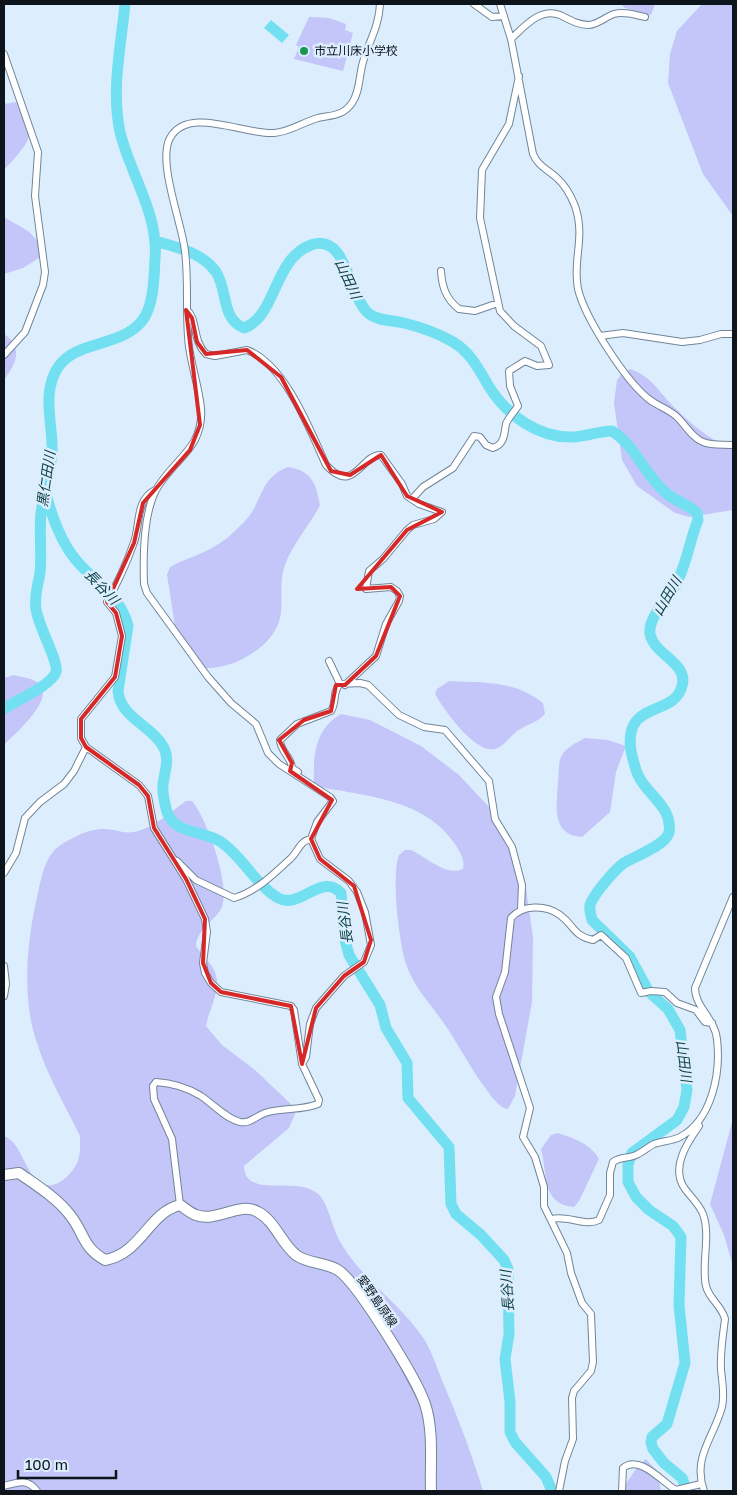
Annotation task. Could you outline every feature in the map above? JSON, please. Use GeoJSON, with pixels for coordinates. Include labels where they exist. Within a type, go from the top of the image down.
{"type":"FeatureCollection","features":[{"type":"Feature","properties":{"kind":"main road"},"geometry":{"type":"LineString","coordinates":[[4,1175],[19,1173],[44,1191],[70,1214],[92,1253],[105,1260],[127,1253],[169,1208],[180,1205]]}},
{"type":"Feature","properties":{"kind":"main road","name":"愛野島原線"},"geometry":{"type":"LineString","coordinates":[[180,1205],[195,1215],[210,1218],[248,1208],[258,1211],[302,1260],[337,1270],[353,1284],[401,1358],[425,1404],[429,1428],[431,1491]]}},
{"type":"Feature","properties":{"kind":"street"},"geometry":{"type":"LineString","coordinates":[[180,1205],[172,1139],[154,1100],[153,1086],[156,1082],[172,1083],[200,1095],[240,1122],[250,1122],[262,1114],[272,1111],[310,1108],[318,1104],[319,1100],[302,1064],[292,1006],[221,992],[211,984],[205,973],[203,963],[207,932],[205,919],[186,879],[154,828],[150,803],[144,790],[86,747],[81,738],[82,719],[115,677],[122,636],[120,622],[107,602],[134,543],[140,510],[148,496],[156,490],[190,450],[200,425],[201,408],[189,348],[186,310],[186,254],[170,188],[167,148],[174,132],[185,123],[197,122],[259,133],[276,133],[318,118],[332,117],[342,113],[354,99],[363,62],[375,33],[380,4]]}},
{"type":"Feature","properties":{"kind":"street"},"geometry":{"type":"LineString","coordinates":[[474,4],[492,17],[504,16]]}},
{"type":"Feature","properties":{"kind":"street"},"geometry":{"type":"LineString","coordinates":[[500,4],[511,39],[533,154],[541,167],[562,183],[574,204],[581,231],[577,275],[578,289],[600,336],[634,385],[650,400],[670,411],[697,439],[708,444],[733,445]]}},
{"type":"Feature","properties":{"kind":"street"},"geometry":{"type":"LineString","coordinates":[[511,39],[534,18],[546,14],[559,15],[573,22],[587,25],[600,22],[619,13],[645,17]]}},
{"type":"Feature","properties":{"kind":"street"},"geometry":{"type":"LineString","coordinates":[[4,54],[38,152],[35,196],[44,272],[43,285],[25,332],[4,356]]}},
{"type":"Feature","properties":{"kind":"street"},"geometry":{"type":"LineString","coordinates":[[412,499],[423,487],[453,468],[474,436],[480,437],[486,445],[493,448],[498,446],[506,436],[506,425],[518,402],[510,386],[509,371],[525,360],[537,366],[549,365],[541,346],[505,317],[498,303],[480,218],[482,170],[509,124],[519,76]]}},
{"type":"Feature","properties":{"kind":"street"},"geometry":{"type":"LineString","coordinates":[[441,271],[442,287],[446,295],[459,309],[475,311],[498,303]]}},
{"type":"Feature","properties":{"kind":"street"},"geometry":{"type":"LineString","coordinates":[[186,310],[192,318],[196,342],[206,354],[215,356],[247,350],[281,377],[298,404],[326,465],[331,471],[343,476],[350,475],[375,456],[381,455],[402,484],[407,496],[419,504],[442,512],[434,519],[413,525],[367,575],[366,589],[391,587],[400,596],[399,601],[386,624],[376,656],[335,691],[334,706],[331,711],[296,724],[280,740],[282,748],[292,764],[292,768]]}},
{"type":"Feature","properties":{"kind":"street"},"geometry":{"type":"LineString","coordinates":[[600,336],[623,333],[682,342],[700,340],[721,334],[733,334]]}},
{"type":"Feature","properties":{"kind":"street"},"geometry":{"type":"LineString","coordinates":[[156,490],[147,511],[145,524],[143,572],[147,593],[208,677],[231,702],[256,724],[268,753],[279,764],[330,797],[333,804],[317,822],[311,839],[320,859],[354,886],[365,912],[372,945],[368,957],[354,968],[316,1008],[310,1024],[306,1057],[302,1064]]}},
{"type":"Feature","properties":{"kind":"street"},"geometry":{"type":"LineString","coordinates":[[330,661],[342,684]]}},
{"type":"Feature","properties":{"kind":"street"},"geometry":{"type":"LineString","coordinates":[[342,684],[360,683],[368,685],[399,716],[424,727],[445,730],[489,781],[495,819],[512,847],[522,885],[521,909]]}},
{"type":"Feature","properties":{"kind":"street"},"geometry":{"type":"LineString","coordinates":[[4,873],[16,853],[25,818],[40,802],[64,784],[74,772],[86,747]]}},
{"type":"Feature","properties":{"kind":"street"},"geometry":{"type":"LineString","coordinates":[[268,753],[323,789],[326,794]]}},
{"type":"Feature","properties":{"kind":"street"},"geometry":{"type":"LineString","coordinates":[[172,858],[196,880],[231,898],[265,881],[290,859],[303,842],[311,839]]}},
{"type":"Feature","properties":{"kind":"street"},"geometry":{"type":"LineString","coordinates":[[552,1218],[569,1217],[587,1222],[599,1220],[610,1195],[611,1165],[616,1160],[630,1157],[651,1145],[678,1138],[700,1120],[706,1112],[717,1062],[716,1034],[712,1023],[698,1002],[695,988],[733,897]]}},
{"type":"Feature","properties":{"kind":"street"},"geometry":{"type":"LineString","coordinates":[[559,1491],[565,1461],[573,1439],[572,1398],[574,1391],[591,1371],[593,1362],[591,1314],[582,1303],[571,1273],[567,1253],[552,1218],[544,1206],[544,1187],[535,1157],[523,1137],[530,1108],[499,1014],[496,997],[505,972],[510,918],[521,909],[534,907],[556,912],[581,937],[593,940],[601,935],[626,958],[641,993],[665,992],[677,1002],[696,1010],[705,1022],[712,1023]]}},
{"type":"Feature","properties":{"kind":"street"},"geometry":{"type":"LineString","coordinates":[[4,966],[6,984],[4,996]]}},
{"type":"Feature","properties":{"kind":"street"},"geometry":{"type":"LineString","coordinates":[[622,1491],[624,1468],[632,1464],[642,1466],[676,1490],[703,1488],[702,1458],[706,1443],[718,1420],[723,1400],[721,1368],[725,1319],[720,1307],[710,1296],[705,1284],[705,1226],[703,1214],[682,1185],[680,1176],[684,1150],[698,1128],[700,1120]]}},
{"type":"Feature","properties":{"kind":"street"},"geometry":{"type":"LineString","coordinates":[[4,1486],[21,1481],[28,1482],[37,1491]]}},
{"type":"Feature","properties":{"kind":"highlighted area"},"geometry":{"type":"Polygon","coordinates":[[[186,310],[192,318],[197,342],[206,354],[247,350],[281,377],[331,471],[350,475],[381,455],[407,496],[442,512],[407,530],[357,589],[391,587],[400,596],[376,656],[345,685],[336,685],[331,711],[304,720],[279,740],[292,763],[290,771],[332,800],[311,839],[320,859],[354,886],[371,940],[364,962],[344,976],[316,1008],[302,1064],[291,1006],[221,992],[211,983],[203,963],[205,919],[186,879],[154,828],[148,796],[139,785],[86,747],[81,738],[81,719],[115,677],[122,636],[116,613],[107,602],[134,543],[143,503],[190,450],[200,425],[186,310]]]}},
{"type":"Feature","properties":{"kind":"shaded area"},"geometry":{"type":"Polygon","coordinates":[[[621,4],[655,4],[651,15],[625,8],[621,4]]]}},
{"type":"Feature","properties":{"kind":"shaded area"},"geometry":{"type":"Polygon","coordinates":[[[702,4],[733,4],[733,216],[703,174],[668,83],[670,54],[677,31],[702,4]]]}},
{"type":"Feature","properties":{"kind":"shaded area"},"geometry":{"type":"Polygon","coordinates":[[[309,17],[329,18],[346,24],[345,30],[353,33],[343,71],[294,59],[299,47],[296,45],[309,17]]]}},
{"type":"Feature","properties":{"kind":"shaded area"},"geometry":{"type":"Polygon","coordinates":[[[271,20],[289,35],[282,43],[264,28],[271,20]]]}},
{"type":"Feature","properties":{"kind":"shaded area"},"geometry":{"type":"Polygon","coordinates":[[[16,102],[25,111],[30,120],[31,128],[25,145],[4,170],[4,104],[16,102]]]}},
{"type":"Feature","properties":{"kind":"shaded area"},"geometry":{"type":"Polygon","coordinates":[[[4,217],[28,231],[41,244],[42,256],[23,268],[4,274],[4,217]]]}},
{"type":"Feature","properties":{"kind":"shaded area"},"geometry":{"type":"Polygon","coordinates":[[[4,334],[14,345],[16,356],[12,368],[4,380],[4,334]]]}},
{"type":"Feature","properties":{"kind":"shaded area"},"geometry":{"type":"Polygon","coordinates":[[[631,369],[645,376],[674,407],[701,431],[733,449],[733,510],[689,517],[675,513],[637,486],[622,460],[614,403],[617,380],[624,371],[631,369]]]}},
{"type":"Feature","properties":{"kind":"shaded area"},"geometry":{"type":"Polygon","coordinates":[[[288,467],[303,472],[312,479],[317,490],[320,505],[292,549],[285,565],[282,579],[281,611],[276,629],[261,647],[250,655],[227,665],[205,668],[176,632],[167,575],[170,567],[222,542],[249,516],[271,478],[288,467]]]}},
{"type":"Feature","properties":{"kind":"shaded area"},"geometry":{"type":"Polygon","coordinates":[[[14,675],[37,682],[42,689],[43,697],[39,706],[25,724],[4,745],[4,678],[14,675]]]}},
{"type":"Feature","properties":{"kind":"shaded area"},"geometry":{"type":"Polygon","coordinates":[[[449,681],[510,686],[543,703],[545,714],[516,732],[501,746],[495,749],[487,749],[478,745],[461,729],[445,710],[435,694],[437,689],[449,681]]]}},
{"type":"Feature","properties":{"kind":"shaded area"},"geometry":{"type":"Polygon","coordinates":[[[341,714],[370,720],[421,746],[459,775],[490,808],[510,835],[525,882],[533,937],[532,1002],[515,1096],[508,1109],[498,1104],[475,1073],[448,1030],[417,987],[409,972],[403,954],[396,893],[399,855],[405,850],[411,850],[443,868],[457,871],[463,869],[462,856],[455,844],[442,829],[427,817],[410,808],[392,801],[314,786],[315,755],[320,736],[332,720],[341,714]]]}},
{"type":"Feature","properties":{"kind":"shaded area"},"geometry":{"type":"Polygon","coordinates":[[[585,738],[608,740],[626,746],[616,772],[610,812],[582,837],[565,831],[560,824],[557,799],[561,757],[568,748],[585,738]]]}},
{"type":"Feature","properties":{"kind":"shaded area"},"geometry":{"type":"Polygon","coordinates":[[[186,801],[192,801],[211,837],[221,871],[223,886],[224,899],[221,909],[199,935],[196,946],[213,968],[217,983],[215,997],[206,1026],[222,1045],[255,1070],[293,1106],[295,1114],[289,1128],[244,1166],[247,1177],[254,1183],[265,1185],[304,1187],[315,1191],[323,1200],[339,1240],[351,1258],[415,1326],[427,1343],[474,1462],[483,1491],[4,1491],[4,1136],[15,1145],[27,1167],[37,1180],[48,1185],[58,1183],[71,1172],[77,1163],[80,1150],[80,1136],[41,1055],[32,1026],[29,1007],[27,968],[31,930],[41,879],[48,860],[62,844],[88,831],[99,829],[126,832],[141,830],[161,820],[186,801]]]}},
{"type":"Feature","properties":{"kind":"shaded area"},"geometry":{"type":"Polygon","coordinates":[[[733,1119],[733,1266],[724,1235],[710,1204],[733,1119]]]}},
{"type":"Feature","properties":{"kind":"shaded area"},"geometry":{"type":"Polygon","coordinates":[[[558,1133],[575,1139],[591,1149],[599,1159],[579,1201],[574,1207],[563,1205],[556,1200],[551,1194],[546,1178],[541,1149],[551,1135],[558,1133]]]}},
{"type":"Feature","properties":{"kind":"shaded area"},"geometry":{"type":"Polygon","coordinates":[[[646,1459],[657,1471],[661,1491],[621,1491],[638,1466],[646,1459]]]}},
{"type":"Feature","properties":{"kind":"waterway","name":"黒仁田川"},"geometry":{"type":"LineString","coordinates":[[4,709],[41,687],[56,672],[54,660],[40,625],[36,604],[41,565],[41,513],[52,453],[49,397],[53,377],[61,363],[73,354],[116,338],[130,331],[142,321],[149,308],[153,291],[155,266],[153,226],[125,148],[117,116],[118,68],[125,4]]}},
{"type":"Feature","properties":{"kind":"waterway","name":"山田川"},"geometry":{"type":"LineString","coordinates":[[156,241],[196,255],[210,265],[220,279],[228,311],[237,324],[244,328],[255,322],[263,312],[289,262],[299,252],[311,245],[323,243],[340,256],[361,304],[372,316],[429,331],[459,346],[473,361],[495,396],[504,406],[525,423],[536,429],[562,437],[585,436],[612,431],[634,452],[651,477],[665,492],[697,513],[698,520],[682,572],[674,588],[658,610],[650,628],[650,634],[658,648],[681,671],[683,678],[682,686],[677,696],[670,702],[650,711],[634,723],[631,735],[631,751],[636,771],[643,784],[664,809],[669,823],[669,832],[667,837],[657,846],[620,866],[610,876],[590,905],[592,920],[630,957],[649,992],[668,1009],[680,1030],[687,1090],[684,1107],[677,1120],[632,1153],[628,1164],[628,1182],[636,1197],[649,1210],[673,1226],[681,1237],[679,1305],[685,1363],[667,1424],[652,1437],[651,1442],[653,1449],[664,1463],[682,1478],[687,1491]]}},
{"type":"Feature","properties":{"kind":"waterway","name":"長谷川"},"geometry":{"type":"LineString","coordinates":[[46,494],[58,529],[71,553],[120,606],[125,615],[128,626],[118,691],[120,700],[124,708],[159,740],[164,748],[167,762],[163,792],[167,812],[171,819],[176,825],[221,842],[236,855],[262,885],[278,898],[294,899],[326,887],[333,888],[341,893],[345,940],[349,955],[380,1005],[386,1028],[407,1063],[408,1098],[449,1147],[451,1204],[456,1214],[481,1235],[504,1260],[508,1269],[509,1334],[505,1359],[510,1402],[510,1432],[515,1442],[546,1477],[552,1491]]}},
{"type":"Feature","properties":{"kind":"place","name":"市立川床小学校"},"geometry":{"type":"Point","coordinates":[304,51]}}]}
